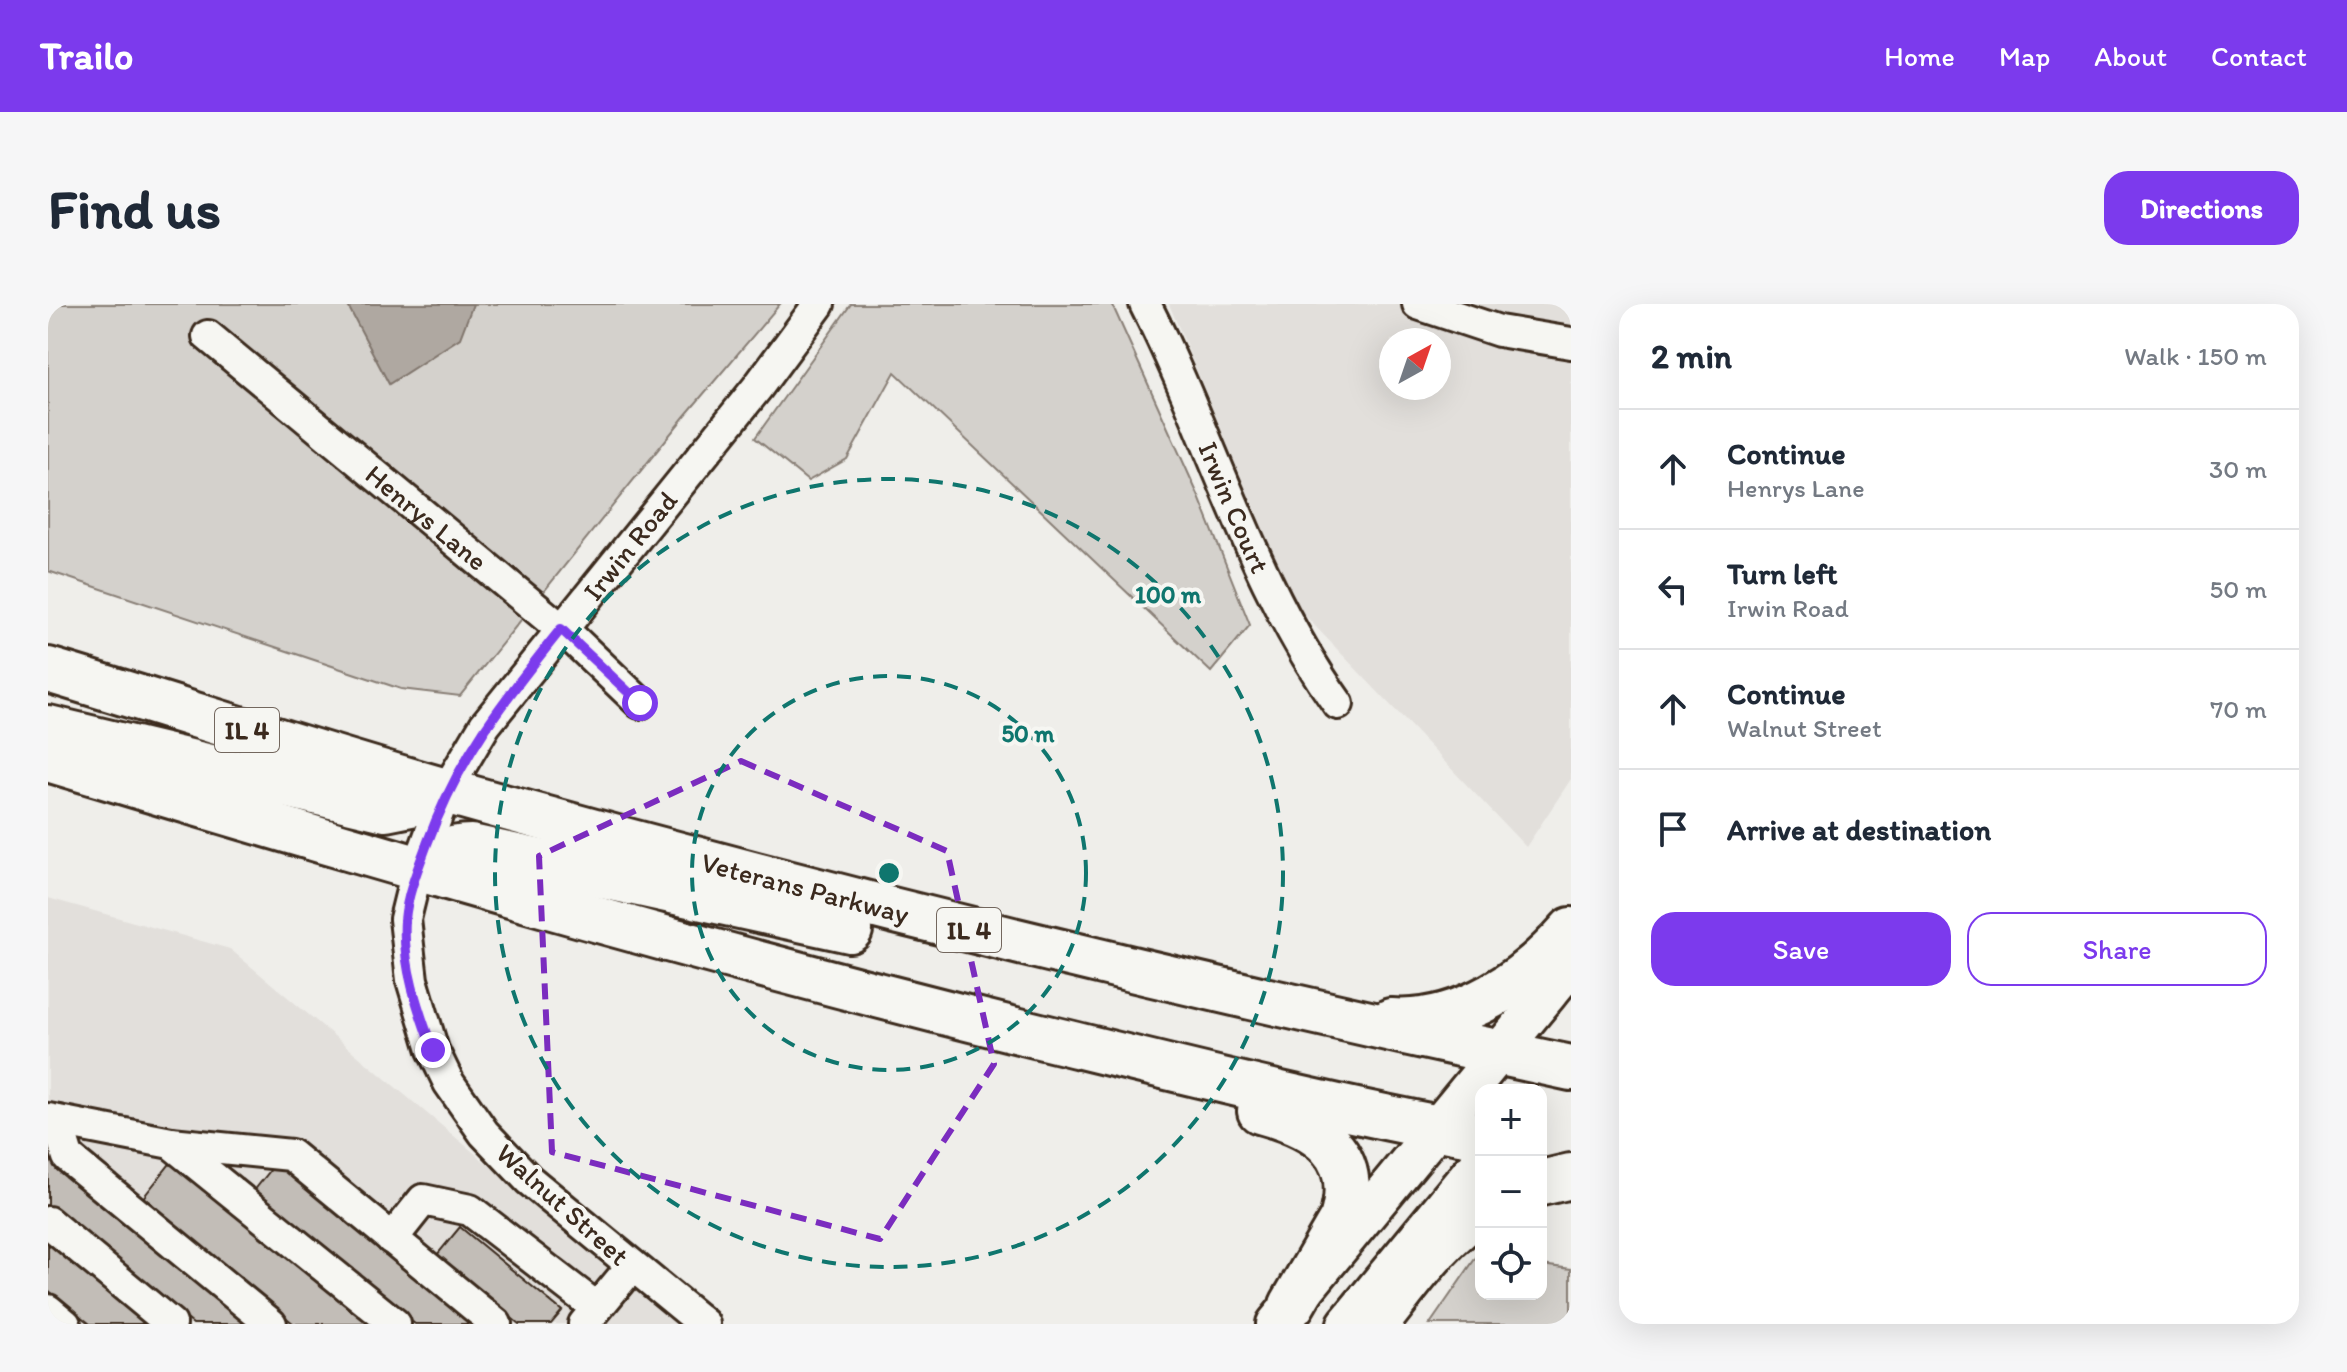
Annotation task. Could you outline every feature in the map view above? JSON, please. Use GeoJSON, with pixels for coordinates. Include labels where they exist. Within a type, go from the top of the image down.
{"type":"FeatureCollection","features":[{"type":"Feature","properties":{"kind":"highway","name":"Veterans Parkway"},"geometry":{"type":"LineString","coordinates":[[48,670],[446,791],[800,888],[1073,957],[1560,1068]]}},
{"type":"Feature","properties":{"kind":"highway"},"geometry":{"type":"LineString","coordinates":[[48,728],[386,809],[421,802],[446,791]]}},
{"type":"Feature","properties":{"kind":"highway"},"geometry":{"type":"LineString","coordinates":[[48,759],[417,870],[912,1005],[1475,1135]]}},
{"type":"Feature","properties":{"kind":"highway"},"geometry":{"type":"LineString","coordinates":[[417,870],[438,853],[471,847],[1008,962],[1073,957]]}},
{"type":"Feature","properties":{"kind":"highway"},"geometry":{"type":"LineString","coordinates":[[1336,1018],[1402,1022],[1464,1008],[1531,971],[1571,930]]}},
{"type":"Feature","properties":{"kind":"highway"},"geometry":{"type":"LineString","coordinates":[[912,1005],[973,1042],[1251,1109],[1309,1127],[1326,1140],[1345,1178],[1346,1203],[1328,1246],[1284,1314]]}},
{"type":"Feature","properties":{"kind":"highway"},"geometry":{"type":"LineString","coordinates":[[1547,1149],[1571,1155]]}},
{"type":"Feature","properties":{"kind":"highway"},"geometry":{"type":"LineString","coordinates":[[1547,1182],[1571,1176]]}},
{"type":"Feature","properties":{"kind":"highway"},"geometry":{"type":"LineString","coordinates":[[1376,1324],[1436,1250],[1463,1222],[1475,1215]]}},
{"type":"Feature","properties":{"kind":"main road"},"geometry":{"type":"LineString","coordinates":[[1284,1314],[1571,965]]}},
{"type":"Feature","properties":{"kind":"main road"},"geometry":{"type":"LineString","coordinates":[[1347,1324],[1475,1168]]}},
{"type":"Feature","properties":{"kind":"street","name":"Irwin Road"},"geometry":{"type":"LineString","coordinates":[[446,791],[485,725],[757,388],[819,304]]}},
{"type":"Feature","properties":{"kind":"street","name":"Irwin Court"},"geometry":{"type":"LineString","coordinates":[[1145,304],[1275,600],[1304,657],[1338,704]]}},
{"type":"Feature","properties":{"kind":"street"},"geometry":{"type":"LineString","coordinates":[[1418,304],[1499,331],[1571,343]]}},
{"type":"Feature","properties":{"kind":"street","name":"Henrys Lane"},"geometry":{"type":"LineString","coordinates":[[208,336],[561,629],[640,703]]}},
{"type":"Feature","properties":{"kind":"street","name":"Walnut Street"},"geometry":{"type":"LineString","coordinates":[[446,791],[417,870],[405,919],[406,952],[423,1022],[449,1083],[484,1133],[529,1180],[704,1324]]}},
{"type":"Feature","properties":{"kind":"street"},"geometry":{"type":"LineString","coordinates":[[53,1120],[171,1143],[291,1155],[496,1324]]}},
{"type":"Feature","properties":{"kind":"street"},"geometry":{"type":"LineString","coordinates":[[53,1120],[68,1157],[271,1324]]}},
{"type":"Feature","properties":{"kind":"street"},"geometry":{"type":"LineString","coordinates":[[171,1143],[395,1324]]}},
{"type":"Feature","properties":{"kind":"street"},"geometry":{"type":"LineString","coordinates":[[392,1239],[423,1200],[470,1210],[591,1316],[632,1266]]}},
{"type":"Feature","properties":{"kind":"street"},"geometry":{"type":"LineString","coordinates":[[48,1222],[171,1324]]}},
{"type":"Feature","properties":{"kind":"street"},"geometry":{"type":"LineString","coordinates":[[48,1310],[65,1324]]}},
{"type":"Feature","properties":{"kind":"highlighted area"},"geometry":{"type":"Polygon","coordinates":[[[741,761],[947,851],[994,1064],[880,1239],[552,1152],[539,856],[741,761]]]}},
{"type":"Feature","properties":{"kind":"shaded area"},"geometry":{"type":"Polygon","coordinates":[[[48,304],[780,304],[684,417],[460,696],[401,689],[48,571],[48,304]]]}},
{"type":"Feature","properties":{"kind":"shaded area"},"geometry":{"type":"Polygon","coordinates":[[[347,304],[473,304],[460,338],[389,384],[347,304]]]}},
{"type":"Feature","properties":{"kind":"shaded area"},"geometry":{"type":"Polygon","coordinates":[[[851,304],[1112,304],[1199,497],[1250,625],[1211,672],[895,372],[847,459],[808,481],[755,438],[851,304]]]}},
{"type":"Feature","properties":{"kind":"shaded area"},"geometry":{"type":"Polygon","coordinates":[[[1169,304],[1571,304],[1571,779],[1526,847],[1294,604],[1169,304]]]}},
{"type":"Feature","properties":{"kind":"shaded area"},"geometry":{"type":"Polygon","coordinates":[[[48,898],[230,949],[679,1324],[48,1324],[48,898]]]}},
{"type":"Feature","properties":{"kind":"shaded area"},"geometry":{"type":"Polygon","coordinates":[[[1475,1259],[1475,1300],[1547,1300],[1547,1266],[1571,1269],[1571,1324],[1430,1324],[1475,1259]]]}},
{"type":"Feature","properties":{"kind":"building"},"geometry":{"type":"Polygon","coordinates":[[[48,1156],[252,1324],[193,1324],[48,1205],[48,1156]]]}},
{"type":"Feature","properties":{"kind":"building"},"geometry":{"type":"Polygon","coordinates":[[[173,1160],[373,1324],[294,1324],[142,1199],[173,1160]]]}},
{"type":"Feature","properties":{"kind":"building"},"geometry":{"type":"Polygon","coordinates":[[[277,1162],[476,1324],[415,1324],[253,1192],[277,1162]]]}},
{"type":"Feature","properties":{"kind":"building"},"geometry":{"type":"Polygon","coordinates":[[[460,1227],[562,1311],[551,1324],[519,1324],[436,1256],[460,1227]]]}},
{"type":"Feature","properties":{"kind":"building"},"geometry":{"type":"Polygon","coordinates":[[[48,1241],[149,1324],[90,1324],[48,1290],[48,1241]]]}},
{"type":"Feature","properties":{"kind":"route"},"geometry":{"type":"LineString","coordinates":[[433,1050],[406,952],[405,919],[417,870],[446,791],[471,746],[561,629],[640,703]]}}]}
